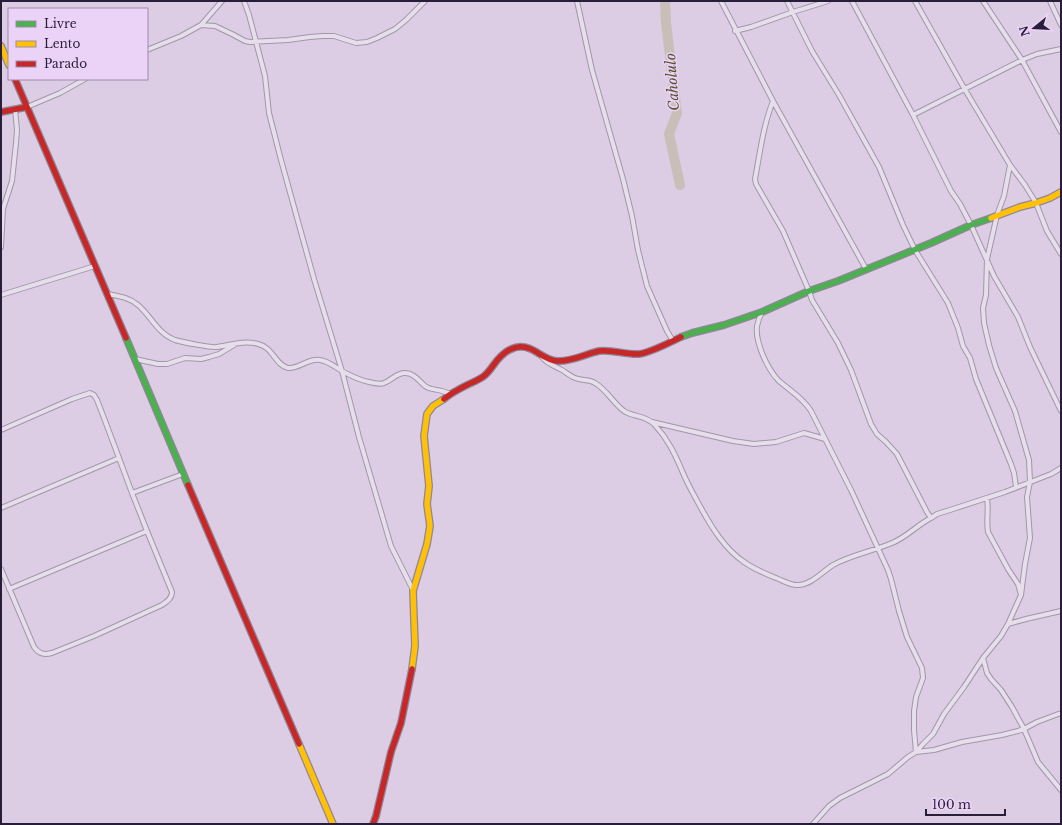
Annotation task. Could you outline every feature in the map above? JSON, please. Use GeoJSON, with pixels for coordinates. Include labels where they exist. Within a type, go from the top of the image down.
{"type":"FeatureCollection","features":[{"type":"Feature","properties":{"kind":"street"},"geometry":{"type":"LineString","coordinates":[[148,50],[181,36],[201,25],[222,1]]}},
{"type":"Feature","properties":{"kind":"street"},"geometry":{"type":"LineString","coordinates":[[244,1],[264,76],[270,113],[281,160],[314,279],[342,371],[359,437],[391,546],[414,591]]}},
{"type":"Feature","properties":{"kind":"street"},"geometry":{"type":"LineString","coordinates":[[201,25],[214,26],[246,41],[256,42],[334,36],[356,43],[367,42],[395,29],[425,1]]}},
{"type":"Feature","properties":{"kind":"street"},"geometry":{"type":"LineString","coordinates":[[577,1],[592,70],[632,216],[638,250],[647,286],[661,319],[673,341]]}},
{"type":"Feature","properties":{"kind":"street"},"geometry":{"type":"LineString","coordinates":[[721,1],[735,31],[866,269]]}},
{"type":"Feature","properties":{"kind":"street"},"geometry":{"type":"LineString","coordinates":[[787,1],[812,51],[839,95],[879,167],[915,250],[948,303],[963,346],[970,358],[976,379],[1011,464],[1016,487]]}},
{"type":"Feature","properties":{"kind":"street"},"geometry":{"type":"LineString","coordinates":[[735,31],[828,1]]}},
{"type":"Feature","properties":{"kind":"street"},"geometry":{"type":"LineString","coordinates":[[852,1],[913,115],[951,191],[971,225],[994,276],[1018,317],[1030,347],[1061,411]]}},
{"type":"Feature","properties":{"kind":"street"},"geometry":{"type":"LineString","coordinates":[[915,1],[964,88],[1010,165],[1036,203],[1047,232],[1061,254]]}},
{"type":"Feature","properties":{"kind":"street"},"geometry":{"type":"LineString","coordinates":[[983,1],[1022,60],[1061,132]]}},
{"type":"Feature","properties":{"kind":"street"},"geometry":{"type":"LineString","coordinates":[[1050,1],[1061,25]]}},
{"type":"Feature","properties":{"kind":"street"},"geometry":{"type":"LineString","coordinates":[[1,46],[8,63]]}},
{"type":"Feature","properties":{"kind":"street"},"geometry":{"type":"LineString","coordinates":[[913,115],[1022,60],[1037,54],[1061,49]]}},
{"type":"Feature","properties":{"kind":"street"},"geometry":{"type":"LineString","coordinates":[[15,80],[332,824]]}},
{"type":"Feature","properties":{"kind":"street"},"geometry":{"type":"LineString","coordinates":[[1,112],[27,107],[60,93],[83,80]]}},
{"type":"Feature","properties":{"kind":"street"},"geometry":{"type":"LineString","coordinates":[[773,101],[765,126],[755,180],[756,184],[783,231],[812,300],[838,343],[871,424],[880,438],[897,454],[931,518]]}},
{"type":"Feature","properties":{"kind":"street"},"geometry":{"type":"LineString","coordinates":[[1,246],[3,209],[12,181],[16,143],[17,130],[15,109]]}},
{"type":"Feature","properties":{"kind":"street"},"geometry":{"type":"LineString","coordinates":[[813,824],[829,806],[840,798],[888,774],[916,752],[933,734],[944,714],[983,658],[1001,636],[1021,595],[1030,538],[1028,497],[1030,482],[1029,460],[1015,411],[996,368],[989,345],[984,323],[983,308],[986,295],[987,259],[997,215],[1004,196],[1010,165]]}},
{"type":"Feature","properties":{"kind":"street"},"geometry":{"type":"LineString","coordinates":[[541,356],[555,361],[563,361],[600,351],[639,354],[660,347],[692,333],[724,325],[762,312],[809,291],[915,250],[971,225],[1020,206],[1036,203],[1050,198],[1061,192]]}},
{"type":"Feature","properties":{"kind":"street"},"geometry":{"type":"LineString","coordinates":[[1,294],[95,266]]}},
{"type":"Feature","properties":{"kind":"street"},"geometry":{"type":"LineString","coordinates":[[107,294],[124,297],[138,305],[156,326],[168,336],[177,340],[210,347],[249,342],[259,344],[266,347],[278,362],[288,368],[295,367],[315,359],[326,361],[360,380],[380,384],[400,373],[409,373],[430,389],[451,394]]}},
{"type":"Feature","properties":{"kind":"street"},"geometry":{"type":"LineString","coordinates":[[762,312],[757,325],[757,333],[764,359],[777,378],[806,404],[851,490],[891,579],[907,638],[922,668],[923,678],[916,697],[914,711],[916,752]]}},
{"type":"Feature","properties":{"kind":"street"},"geometry":{"type":"LineString","coordinates":[[135,360],[167,364],[185,358],[209,358],[238,343]]}},
{"type":"Feature","properties":{"kind":"street"},"geometry":{"type":"LineString","coordinates":[[373,824],[391,752],[401,723],[411,677],[415,646],[414,591],[427,544],[430,526],[427,504],[429,486],[424,436],[427,414],[433,406],[451,394],[483,377],[499,357],[508,351],[517,347],[528,348],[536,351],[544,360],[570,376],[577,379],[594,382],[600,386],[624,411],[648,419],[652,422],[672,448],[711,525],[725,545],[744,562],[788,584],[801,585],[810,581],[832,566],[894,542],[904,537],[937,514],[1000,494],[1051,474],[1061,468]]}},
{"type":"Feature","properties":{"kind":"street"},"geometry":{"type":"LineString","coordinates":[[1,430],[72,399],[90,393],[94,395],[172,595],[169,600],[162,605],[94,636],[52,653],[41,654],[34,647],[1,569]]}},
{"type":"Feature","properties":{"kind":"street"},"geometry":{"type":"LineString","coordinates":[[652,422],[733,441],[754,444],[776,442],[804,433],[825,439]]}},
{"type":"Feature","properties":{"kind":"street"},"geometry":{"type":"LineString","coordinates":[[1,508],[119,458]]}},
{"type":"Feature","properties":{"kind":"street"},"geometry":{"type":"LineString","coordinates":[[132,493],[183,474]]}},
{"type":"Feature","properties":{"kind":"street"},"geometry":{"type":"LineString","coordinates":[[987,498],[988,532],[1018,584],[1021,595]]}},
{"type":"Feature","properties":{"kind":"street"},"geometry":{"type":"LineString","coordinates":[[9,589],[147,531]]}},
{"type":"Feature","properties":{"kind":"street"},"geometry":{"type":"LineString","coordinates":[[1008,624],[1061,611]]}},
{"type":"Feature","properties":{"kind":"street"},"geometry":{"type":"LineString","coordinates":[[983,658],[991,679],[1001,690],[1024,729],[1038,762],[1061,790]]}},
{"type":"Feature","properties":{"kind":"street"},"geometry":{"type":"LineString","coordinates":[[916,752],[934,750],[962,742],[1002,735],[1024,729],[1037,722],[1061,713]]}},
{"type":"Feature","properties":{"kind":"waterway","name":"Caholulo"},"geometry":{"type":"LineString","coordinates":[[665,1],[666,23],[677,113],[669,134],[680,185]]}},
{"type":"Feature","properties":{"kind":"traffic: fast"},"geometry":{"type":"LineString","coordinates":[[681,337],[724,325],[762,312],[809,291],[838,281],[991,218]]}},
{"type":"Feature","properties":{"kind":"traffic: fast"},"geometry":{"type":"LineString","coordinates":[[126,338],[188,485]]}},
{"type":"Feature","properties":{"kind":"traffic: slow"},"geometry":{"type":"LineString","coordinates":[[1,46],[8,63]]}},
{"type":"Feature","properties":{"kind":"traffic: slow"},"geometry":{"type":"LineString","coordinates":[[991,218],[1050,198],[1061,192]]}},
{"type":"Feature","properties":{"kind":"traffic: slow"},"geometry":{"type":"LineString","coordinates":[[412,669],[415,646],[413,591],[427,544],[430,526],[427,504],[429,486],[424,436],[427,414],[433,406],[444,399]]}},
{"type":"Feature","properties":{"kind":"traffic: slow"},"geometry":{"type":"LineString","coordinates":[[299,744],[333,824]]}},
{"type":"Feature","properties":{"kind":"traffic: jam"},"geometry":{"type":"LineString","coordinates":[[15,80],[126,338]]}},
{"type":"Feature","properties":{"kind":"traffic: jam"},"geometry":{"type":"LineString","coordinates":[[1,112],[27,107]]}},
{"type":"Feature","properties":{"kind":"traffic: jam"},"geometry":{"type":"LineString","coordinates":[[444,399],[455,391],[482,377],[504,353],[516,347],[529,348],[552,360],[563,361],[599,351],[639,354],[648,352],[681,337]]}},
{"type":"Feature","properties":{"kind":"traffic: jam"},"geometry":{"type":"LineString","coordinates":[[188,485],[299,744]]}},
{"type":"Feature","properties":{"kind":"traffic: jam"},"geometry":{"type":"LineString","coordinates":[[373,824],[391,752],[401,723],[412,669]]}}]}
